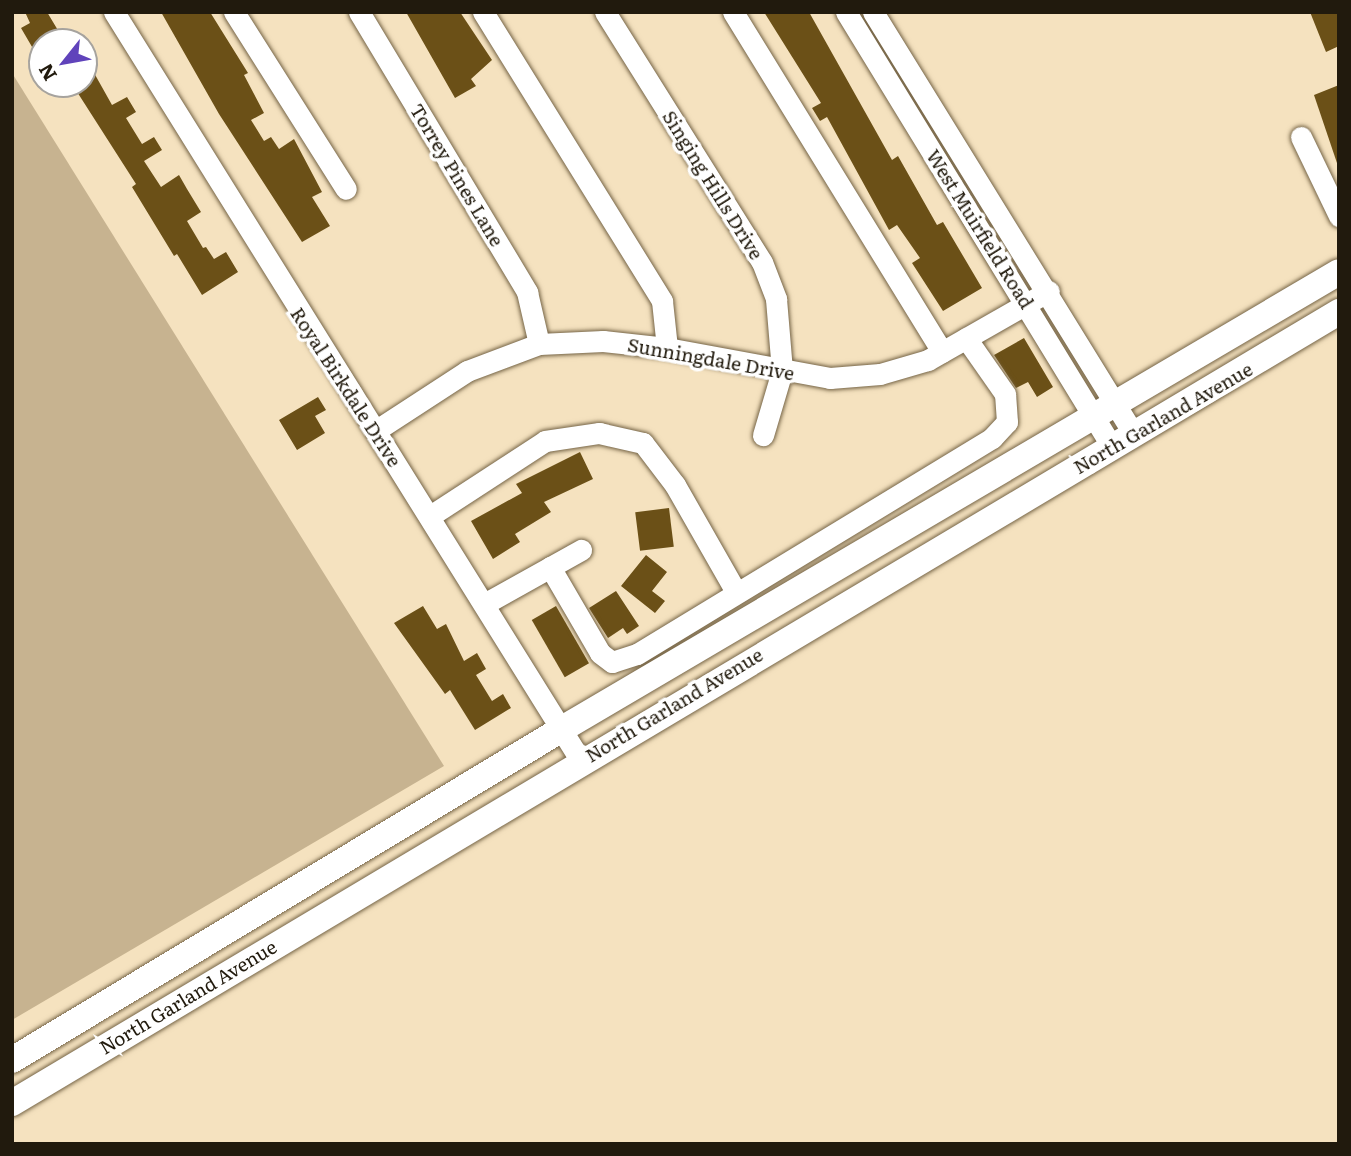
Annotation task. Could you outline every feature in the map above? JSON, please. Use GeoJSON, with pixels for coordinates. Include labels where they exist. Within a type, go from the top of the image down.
{"type":"FeatureCollection","features":[{"type":"Feature","properties":{"kind":"main road","name":"North Garland Avenue"},"geometry":{"type":"LineString","coordinates":[[12,1060],[560,730],[1339,272]]}},
{"type":"Feature","properties":{"kind":"main road","name":"North Garland Avenue"},"geometry":{"type":"LineString","coordinates":[[12,1103],[580,761],[1339,312]]}},
{"type":"Feature","properties":{"kind":"street","name":"Royal Birkdale Drive"},"geometry":{"type":"LineString","coordinates":[[114,12],[375,431],[486,603],[580,761]]}},
{"type":"Feature","properties":{"kind":"street"},"geometry":{"type":"LineString","coordinates":[[234,12],[346,189]]}},
{"type":"Feature","properties":{"kind":"street","name":"Torrey Pines Lane"},"geometry":{"type":"LineString","coordinates":[[359,12],[527,292],[539,344]]}},
{"type":"Feature","properties":{"kind":"street"},"geometry":{"type":"LineString","coordinates":[[483,12],[662,301],[667,348]]}},
{"type":"Feature","properties":{"kind":"street","name":"Singing Hills Drive"},"geometry":{"type":"LineString","coordinates":[[605,12],[762,262],[776,299],[782,371]]}},
{"type":"Feature","properties":{"kind":"street"},"geometry":{"type":"LineString","coordinates":[[733,12],[942,352]]}},
{"type":"Feature","properties":{"kind":"street","name":"West Muirfield Road"},"geometry":{"type":"LineString","coordinates":[[846,12],[1027,304],[1106,411]]}},
{"type":"Feature","properties":{"kind":"street","name":"West Muirfield Road"},"geometry":{"type":"LineString","coordinates":[[873,12],[1049,291],[1106,411],[1123,440]]}},
{"type":"Feature","properties":{"kind":"street"},"geometry":{"type":"LineString","coordinates":[[1301,137],[1339,216]]}},
{"type":"Feature","properties":{"kind":"street","name":"Sunningdale Drive"},"geometry":{"type":"LineString","coordinates":[[375,431],[467,371],[539,344],[603,341],[667,348],[830,378],[880,374],[942,352],[1049,291]]}},
{"type":"Feature","properties":{"kind":"street"},"geometry":{"type":"LineString","coordinates":[[550,567],[600,653],[612,662],[637,654],[992,438],[1007,422],[1005,394],[966,338]]}},
{"type":"Feature","properties":{"kind":"street"},"geometry":{"type":"LineString","coordinates":[[763,435],[782,371]]}},
{"type":"Feature","properties":{"kind":"street"},"geometry":{"type":"LineString","coordinates":[[430,516],[545,441],[599,433],[643,443],[675,485],[736,592]]}},
{"type":"Feature","properties":{"kind":"street"},"geometry":{"type":"LineString","coordinates":[[486,603],[582,550]]}},
{"type":"Feature","properties":{"kind":"shaded area"},"geometry":{"type":"Polygon","coordinates":[[[12,73],[444,766],[12,1020],[12,73]]]}},
{"type":"Feature","properties":{"kind":"building"},"geometry":{"type":"Polygon","coordinates":[[[25,12],[47,12],[57,28],[28,28],[28,40],[21,28],[30,23],[25,12]]]}},
{"type":"Feature","properties":{"kind":"building"},"geometry":{"type":"Polygon","coordinates":[[[161,12],[210,12],[248,73],[244,75],[264,113],[251,120],[264,141],[271,137],[279,149],[294,139],[322,192],[312,197],[330,226],[302,242],[219,114],[161,12]]]}},
{"type":"Feature","properties":{"kind":"building"},"geometry":{"type":"Polygon","coordinates":[[[406,12],[460,12],[492,60],[471,79],[476,86],[455,98],[406,12]]]}},
{"type":"Feature","properties":{"kind":"building"},"geometry":{"type":"Polygon","coordinates":[[[764,12],[809,12],[892,160],[898,156],[937,225],[943,222],[982,288],[943,311],[912,263],[920,258],[897,225],[889,230],[827,117],[820,121],[812,108],[821,103],[764,12]]]}},
{"type":"Feature","properties":{"kind":"building"},"geometry":{"type":"Polygon","coordinates":[[[1310,12],[1339,12],[1339,46],[1326,52],[1310,12]]]}},
{"type":"Feature","properties":{"kind":"building"},"geometry":{"type":"Polygon","coordinates":[[[98,80],[112,105],[127,97],[136,112],[126,118],[142,144],[154,137],[162,150],[144,161],[161,187],[179,175],[201,212],[187,221],[203,248],[206,247],[214,259],[226,252],[238,272],[202,295],[177,254],[174,256],[132,187],[136,184],[81,98],[98,98],[98,80]]]}},
{"type":"Feature","properties":{"kind":"building"},"geometry":{"type":"Polygon","coordinates":[[[1339,85],[1339,166],[1338,166],[1314,95],[1339,85]]]}},
{"type":"Feature","properties":{"kind":"building"},"geometry":{"type":"Polygon","coordinates":[[[1024,338],[1053,387],[1037,397],[1028,382],[1016,388],[994,355],[1024,338]]]}},
{"type":"Feature","properties":{"kind":"building"},"geometry":{"type":"Polygon","coordinates":[[[318,397],[326,410],[315,416],[325,433],[297,450],[279,420],[318,397]]]}},
{"type":"Feature","properties":{"kind":"building"},"geometry":{"type":"Polygon","coordinates":[[[580,452],[593,479],[544,502],[551,512],[515,534],[520,542],[493,559],[471,521],[522,493],[516,484],[580,452]]]}},
{"type":"Feature","properties":{"kind":"building"},"geometry":{"type":"Polygon","coordinates":[[[669,508],[674,547],[640,551],[635,512],[669,508]]]}},
{"type":"Feature","properties":{"kind":"building"},"geometry":{"type":"Polygon","coordinates":[[[646,555],[667,572],[652,591],[665,601],[655,613],[621,586],[646,555]]]}},
{"type":"Feature","properties":{"kind":"building"},"geometry":{"type":"Polygon","coordinates":[[[616,591],[639,626],[627,634],[623,628],[608,638],[589,608],[616,591]]]}},
{"type":"Feature","properties":{"kind":"building"},"geometry":{"type":"Polygon","coordinates":[[[423,606],[437,629],[446,624],[464,661],[477,653],[486,669],[476,675],[492,701],[503,694],[511,708],[475,730],[450,690],[445,694],[394,623],[423,606]]]}},
{"type":"Feature","properties":{"kind":"building"},"geometry":{"type":"Polygon","coordinates":[[[556,606],[589,663],[565,677],[532,620],[556,606]]]}}]}
